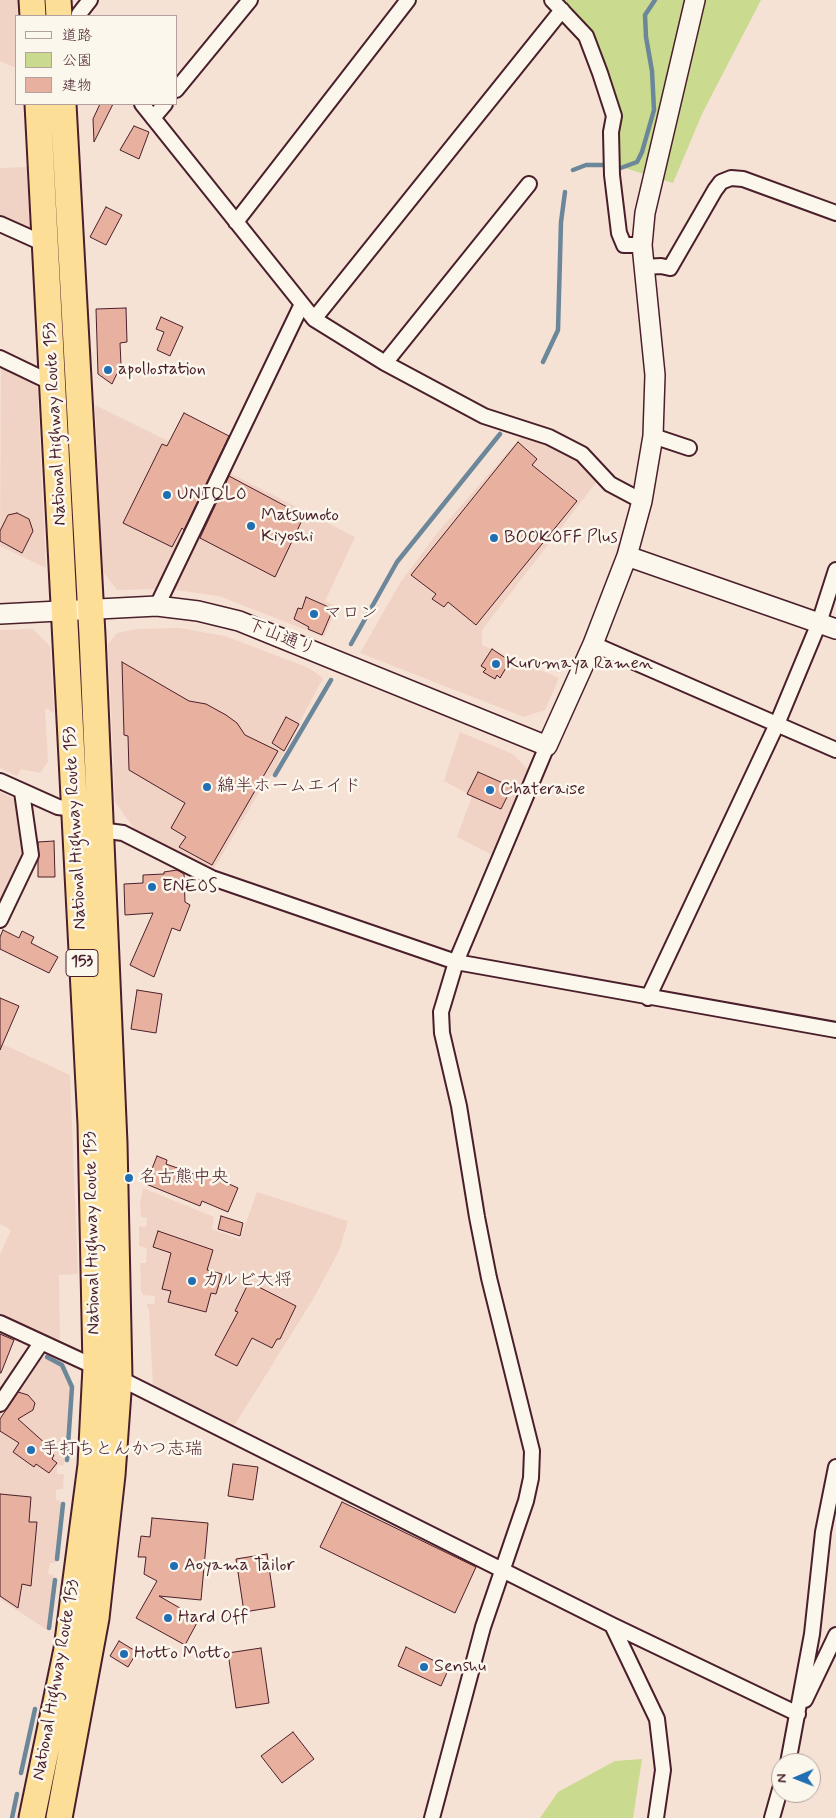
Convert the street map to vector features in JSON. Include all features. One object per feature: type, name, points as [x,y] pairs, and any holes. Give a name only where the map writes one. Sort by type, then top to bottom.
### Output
[{"type":"highway","points":[[32,0],[33,15]]},
{"type":"highway","points":[[58,0],[71,15]]},
{"type":"highway","name":"National Highway Route 153","points":[[32,1818],[67,1649],[91,1465],[96,1367],[91,1124],[74,809],[66,612],[38,105]]},
{"type":"highway","name":"National Highway Route 153","points":[[59,1818],[96,1618],[112,1475],[119,1378],[114,1142],[91,610],[63,105]]},
{"type":"street","points":[[72,15],[78,0]]},
{"type":"street","points":[[73,15],[90,0]]},
{"type":"street","points":[[178,88],[250,0]]},
{"type":"street","points":[[236,222],[408,0]]},
{"type":"street","points":[[432,1818],[483,1626],[526,1501],[532,1451],[477,1217],[460,1106],[442,1033],[441,1012],[456,962],[547,746],[593,644],[627,556],[642,501],[653,436],[655,375],[642,245],[645,213],[694,0]]},
{"type":"street","points":[[314,319],[557,5],[586,36],[611,105],[614,116],[611,132],[612,175],[620,233],[624,245],[642,245]]},
{"type":"street","points":[[143,105],[314,319],[385,363],[484,416],[549,437],[582,454],[610,484],[642,501]]},
{"type":"street","points":[[154,118],[164,105]]},
{"type":"street","points":[[644,267],[670,268],[715,190],[722,182],[731,178],[743,179],[836,213]]},
{"type":"street","points":[[385,363],[529,184]]},
{"type":"street","points":[[0,224],[46,245]]},
{"type":"street","points":[[157,606],[302,304]]},
{"type":"street","points":[[0,358],[54,384]]},
{"type":"street","points":[[653,436],[689,448]]},
{"type":"street","points":[[627,556],[828,626]]},
{"type":"street","points":[[648,998],[777,724],[828,626],[836,570]]},
{"type":"street","name":"下山通り","points":[[0,614],[157,606],[198,611],[239,621],[547,746]]},
{"type":"street","points":[[593,644],[836,750]]},
{"type":"street","points":[[0,781],[58,807],[74,809]]},
{"type":"street","points":[[0,920],[31,855],[22,792]]},
{"type":"street","points":[[100,830],[124,833],[212,878],[456,962],[648,998],[836,1030]]},
{"type":"street","points":[[0,1323],[119,1378],[612,1625],[798,1714]]},
{"type":"street","points":[[0,1404],[41,1343]]},
{"type":"street","points":[[790,1753],[812,1634],[823,1532],[836,1467]]},
{"type":"street","points":[[612,1625],[657,1719],[663,1770],[656,1818]]},
{"type":"street","points":[[798,1714],[836,1635]]},
{"type":"street","points":[[772,1818],[776,1803]]},
{"type":"shaded area","points":[[0,0],[18,0],[18,15],[15,15],[15,68],[0,61]]},
{"type":"shaded area","points":[[27,167],[30,231],[0,216],[0,168]]},
{"type":"shaded area","points":[[1,364],[37,382],[46,568],[0,546]]},
{"type":"shaded area","points":[[95,405],[217,465],[158,589],[117,590],[103,572]]},
{"type":"shaded area","points":[[522,436],[546,440],[579,459],[598,480],[482,630],[482,645],[559,678],[545,710],[524,717],[360,653],[400,583],[438,532]]},
{"type":"shaded area","points":[[226,471],[355,537],[325,601],[337,607],[324,637],[219,596],[169,589]]},
{"type":"shaded area","points":[[179,628],[225,636],[309,668],[323,678],[273,773],[264,784],[212,872],[138,834],[115,802],[108,644],[117,633],[138,629]]},
{"type":"shaded area","points":[[33,629],[50,646],[54,713],[45,708],[48,762],[40,773],[21,769],[17,776],[0,768],[0,630]]},
{"type":"shaded area","points":[[460,732],[513,754],[527,769],[514,816],[496,857],[457,837],[472,796],[444,781]]},
{"type":"shaded area","points":[[0,792],[18,801],[25,857],[0,910]]},
{"type":"shaded area","points":[[0,1043],[70,1075],[78,1274],[59,1275],[60,1339],[51,1342],[0,1316],[0,1254],[11,1230],[0,1224]]},
{"type":"shaded area","points":[[143,1188],[214,1217],[212,1229],[240,1239],[257,1192],[348,1221],[339,1251],[312,1301],[234,1426],[153,1387],[149,1310],[146,1304],[154,1304],[155,1296],[143,1295],[141,1290],[140,1263],[146,1263],[147,1248],[139,1246],[139,1226],[146,1227],[147,1218],[141,1217],[140,1204]]},
{"type":"shaded area","points":[[41,1356],[61,1366],[70,1387],[64,1465],[57,1466],[57,1474],[64,1474],[63,1489],[56,1490],[56,1500],[61,1501],[55,1563],[50,1563],[48,1574],[54,1575],[47,1630],[0,1599],[0,1412],[38,1357]]},
{"type":"green space","points":[[552,0],[761,0],[702,114],[673,183],[612,164],[611,132],[586,36]]},
{"type":"green space","points":[[642,1759],[633,1818],[540,1818],[558,1792],[615,1761]]},
{"type":"building","points":[[100,105],[112,105],[94,142],[93,119]]},
{"type":"building","points":[[134,126],[149,132],[139,159],[120,150]]},
{"type":"building","points":[[106,207],[122,215],[106,245],[90,237]]},
{"type":"building","points":[[126,308],[127,342],[120,343],[121,365],[112,384],[98,374],[96,309]]},
{"type":"building","points":[[161,317],[183,327],[170,356],[157,350],[164,332],[156,329]]},
{"type":"building","name":"UNIQLO","points":[[184,413],[229,436],[184,530],[182,528],[172,547],[123,523],[162,444],[167,446]]},
{"type":"building","name":"BOOKOFF Plus","points":[[518,442],[537,459],[532,465],[577,501],[476,625],[448,602],[444,607],[432,599],[436,594],[411,575]]},
{"type":"building","name":"Matsumoto Kiyoshi","points":[[229,476],[304,516],[275,577],[200,538]]},
{"type":"building","points":[[17,513],[29,519],[33,531],[22,553],[0,541],[0,531],[8,515]]},
{"type":"building","name":"マロン","points":[[306,597],[333,609],[322,635],[308,629],[309,627],[294,619],[298,608],[302,609]]},
{"type":"building","name":"Kurumaya Ramen","points":[[492,649],[510,661],[500,678],[497,675],[495,679],[483,672],[486,669],[481,666]]},
{"type":"building","name":"綿半ホームエイド","points":[[122,662],[189,701],[206,704],[226,715],[237,723],[245,735],[278,751],[212,865],[179,847],[186,837],[171,828],[185,803],[129,770],[128,736],[124,735]]},
{"type":"building","points":[[286,717],[299,724],[284,751],[272,743]]},
{"type":"building","name":"Chateraise","points":[[478,772],[512,787],[501,809],[467,794]]},
{"type":"building","points":[[54,841],[55,877],[38,877],[38,842]]},
{"type":"building","points":[[177,870],[184,874],[185,902],[190,905],[180,931],[172,928],[154,977],[130,965],[153,913],[125,915],[124,884],[143,883],[143,875],[164,874],[164,872]]},
{"type":"building","points":[[3,930],[19,938],[22,931],[34,937],[31,943],[58,957],[49,973],[0,949],[0,937]]},
{"type":"building","points":[[137,990],[162,994],[156,1033],[131,1029]]},
{"type":"building","points":[[0,998],[19,1006],[0,1050]]},
{"type":"building","points":[[157,1156],[167,1160],[166,1164],[200,1176],[202,1172],[238,1188],[228,1212],[202,1201],[200,1206],[146,1184]]},
{"type":"building","points":[[221,1216],[243,1223],[240,1236],[218,1229]]},
{"type":"building","name":"カルビ大将","points":[[158,1231],[213,1250],[207,1270],[222,1274],[216,1294],[211,1293],[206,1312],[168,1302],[171,1291],[162,1289],[171,1253],[153,1247]]},
{"type":"building","points":[[249,1282],[296,1306],[280,1339],[277,1339],[272,1348],[252,1338],[237,1366],[215,1355],[238,1312],[235,1311]]},
{"type":"building","points":[[0,1334],[14,1340],[1,1373],[0,1373]]},
{"type":"building","points":[[18,1392],[28,1395],[35,1403],[33,1410],[18,1419],[47,1445],[45,1448],[54,1455],[52,1459],[57,1463],[49,1473],[36,1464],[34,1467],[13,1452],[19,1443],[0,1431],[0,1419]]},
{"type":"building","points":[[233,1464],[258,1467],[253,1500],[228,1496]]},
{"type":"building","points":[[0,1494],[31,1497],[29,1522],[37,1522],[31,1586],[22,1584],[18,1608],[0,1596]]},
{"type":"building","points":[[342,1502],[476,1567],[455,1613],[320,1547]]},
{"type":"building","name":"Aoyama Tailor","points":[[152,1518],[208,1523],[201,1600],[159,1596],[199,1619],[185,1645],[136,1618],[157,1581],[144,1574],[146,1557],[138,1557],[141,1536],[150,1537]]},
{"type":"building","points":[[267,1554],[275,1607],[244,1612],[236,1559]]},
{"type":"building","name":"Hotto Motto","points":[[119,1641],[137,1652],[128,1667],[110,1656]]},
{"type":"building","name":"Senshu","points":[[406,1647],[449,1668],[441,1686],[398,1666]]},
{"type":"building","points":[[261,1648],[269,1703],[236,1708],[228,1653]]},
{"type":"building","points":[[293,1732],[314,1759],[282,1783],[261,1756]]},
{"type":"waterway","points":[[618,169],[637,162],[642,152],[654,110],[652,71],[646,37],[645,15],[655,0]]},
{"type":"waterway","points":[[573,170],[586,165],[604,165]]},
{"type":"waterway","points":[[543,362],[558,330],[561,222],[565,192]]},
{"type":"waterway","points":[[351,644],[397,562],[500,434]]},
{"type":"waterway","points":[[275,775],[331,680]]},
{"type":"waterway","points":[[47,1357],[62,1365],[72,1387],[67,1460]]},
{"type":"waterway","points":[[57,1559],[63,1504]]},
{"type":"waterway","points":[[49,1628],[55,1580]]},
{"type":"waterway","points":[[21,1773],[35,1709]]},
{"type":"waterway","points":[[12,1818],[17,1794]]},
{"type":"place","name":"apollostation","points":[[108,370]]},
{"type":"place","name":"UNIQLO","points":[[167,495]]},
{"type":"place","name":"Matsumoto Kiyoshi","points":[[251,526]]},
{"type":"place","name":"BOOKOFF Plus","points":[[494,538]]},
{"type":"place","name":"マロン","points":[[314,614]]},
{"type":"place","name":"Kurumaya Ramen","points":[[496,664]]},
{"type":"place","name":"綿半ホームエイド","points":[[207,787]]},
{"type":"place","name":"Chateraise","points":[[490,790]]},
{"type":"place","name":"ENEOS","points":[[152,887]]},
{"type":"place","name":"名古熊中央","points":[[129,1178]]},
{"type":"place","name":"カルビ大将","points":[[192,1281]]},
{"type":"place","name":"手打ちとんかつ志瑞","points":[[31,1450]]},
{"type":"place","name":"Aoyama Tailor","points":[[174,1566]]},
{"type":"place","name":"Hard Off","points":[[168,1618]]},
{"type":"place","name":"Hotto Motto","points":[[124,1654]]},
{"type":"place","name":"Senshu","points":[[424,1667]]}]
